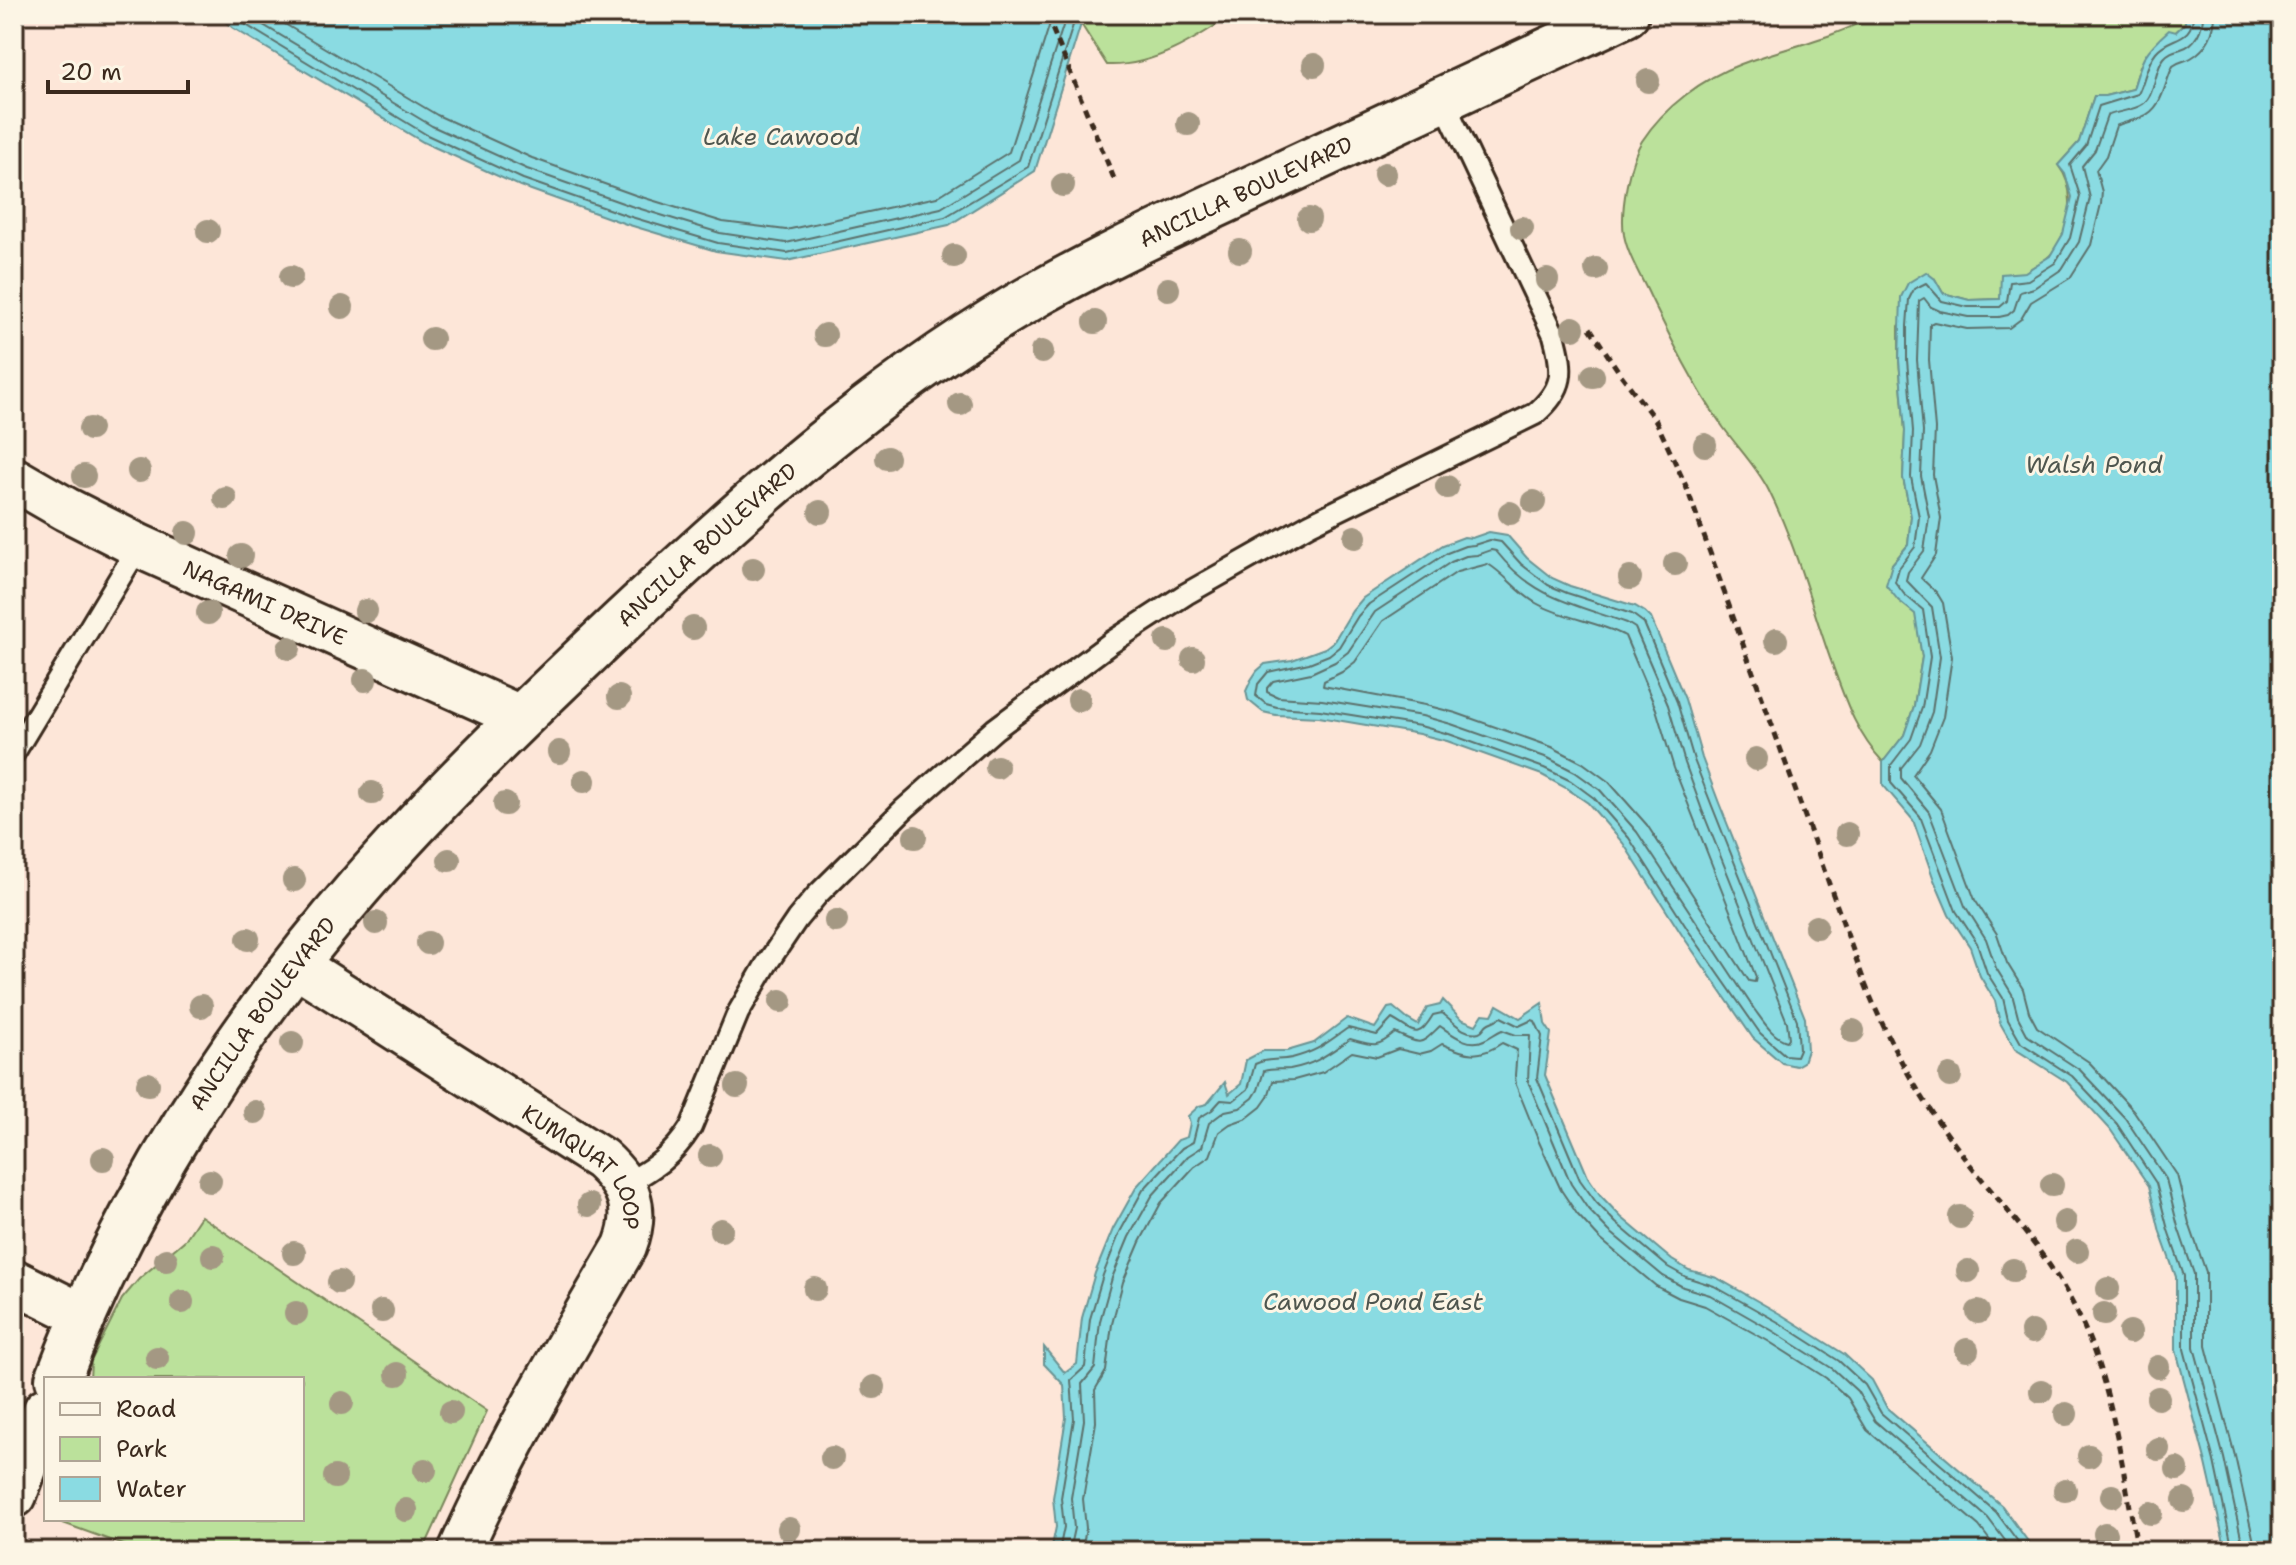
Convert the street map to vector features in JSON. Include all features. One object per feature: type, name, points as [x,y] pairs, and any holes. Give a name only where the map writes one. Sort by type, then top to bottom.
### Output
[{"type":"street","name":"ANCILLA BOULEVARD","points":[[59,1377],[82,1315],[140,1204],[205,1092],[265,1005],[333,918],[399,842],[520,717],[779,477],[826,438],[969,336],[1042,292],[1124,249],[1626,14]]},
{"type":"street","name":"NAGAMI DRIVE","points":[[14,479],[139,546],[520,717]]},
{"type":"street","name":"KUMQUAT LOOP","points":[[296,965],[601,1159],[615,1171],[631,1200],[631,1230],[625,1246],[522,1426],[460,1551]]},
{"type":"street","points":[[14,1281],[82,1315]]},
{"type":"street","points":[[14,1495],[44,1415]]},
{"type":"lane","points":[[624,1185],[657,1166],[691,1127],[738,1013],[782,940],[817,895],[903,810],[995,729],[1102,649],[1186,594],[1310,524],[1535,414],[1549,401],[1560,382],[1561,361],[1554,335],[1443,100]]},
{"type":"lane","points":[[14,753],[139,546]]},
{"type":"path","points":[[1047,16],[1115,181]]},
{"type":"path","points":[[1584,317],[1619,372],[1656,421],[1686,486],[1864,981],[1889,1040],[1932,1114],[2048,1264],[2073,1302],[2091,1339],[2103,1374],[2138,1551]]},
{"type":"green space","points":[[1103,14],[1233,14],[1173,50],[1141,61],[1107,65],[1081,24]]},
{"type":"green space","points":[[1876,14],[2185,14],[2185,23],[2140,66],[2133,89],[2094,96],[2079,142],[2058,165],[2068,186],[2070,209],[2064,232],[2049,256],[2023,275],[2000,299],[1969,300],[1943,293],[1935,279],[1899,326],[1905,431],[1903,478],[1911,516],[1908,545],[1892,564],[1898,600],[1916,614],[1922,657],[1914,706],[1904,735],[1883,762],[1865,739],[1846,702],[1795,554],[1769,491],[1712,411],[1684,363],[1632,258],[1623,225],[1627,186],[1637,150],[1673,105],[1727,70],[1827,36]]},
{"type":"green space","points":[[201,1216],[487,1411],[423,1551],[140,1551],[58,1521],[304,1521],[304,1377],[90,1377],[91,1361],[122,1299],[139,1279],[185,1240]]},
{"type":"water","name":"Lake Cawood","points":[[215,14],[1103,14],[1081,24],[1035,171],[949,225],[787,261],[716,251],[626,224],[520,186],[423,142],[233,28]]},
{"type":"water","name":"Walsh Pond","points":[[2185,14],[2282,14],[2282,1551],[2226,1551],[2176,1350],[2176,1277],[2160,1232],[2149,1186],[2110,1129],[2067,1082],[2015,1049],[2000,1023],[1995,1001],[1980,976],[1970,947],[1949,915],[1913,820],[1883,785],[1883,762],[1904,735],[1914,706],[1922,657],[1915,614],[1886,585],[1892,564],[1908,545],[1911,516],[1903,478],[1905,431],[1899,360],[1901,297],[1908,283],[1926,272],[1935,279],[1943,293],[1969,300],[2000,299],[2001,274],[2025,272],[2050,256],[2063,234],[2072,197],[2065,174],[2058,165],[2079,142],[2094,96],[2133,89],[2149,50],[2169,30],[2176,32],[2185,23]]},
{"type":"water","points":[[1489,532],[1507,535],[1527,558],[1552,578],[1635,606],[1651,618],[1685,699],[1719,803],[1805,1018],[1807,1050],[1803,1062],[1796,1066],[1782,1063],[1753,1038],[1623,843],[1588,803],[1566,788],[1542,775],[1447,741],[1319,717],[1276,715],[1263,712],[1248,700],[1246,691],[1251,680],[1265,664],[1292,660],[1325,648],[1334,641],[1363,598],[1443,545]]},
{"type":"water","name":"Cawood Pond East","points":[[1443,1000],[1461,1019],[1476,1025],[1483,1014],[1492,1015],[1497,1005],[1520,1018],[1542,1003],[1545,1024],[1551,1033],[1545,1075],[1588,1177],[1601,1196],[1672,1260],[1689,1270],[1717,1278],[1844,1354],[1872,1380],[1887,1408],[2002,1506],[2035,1551],[1051,1551],[1056,1527],[1053,1498],[1066,1418],[1064,1385],[1044,1364],[1044,1347],[1065,1373],[1077,1364],[1082,1318],[1095,1273],[1113,1229],[1137,1186],[1178,1140],[1187,1137],[1188,1116],[1199,1106],[1207,1104],[1225,1082],[1229,1094],[1241,1084],[1246,1060],[1263,1051],[1287,1051],[1314,1043],[1347,1018],[1375,1028],[1388,1008],[1393,1007],[1418,1025],[1427,1008],[1440,1005]]}]
